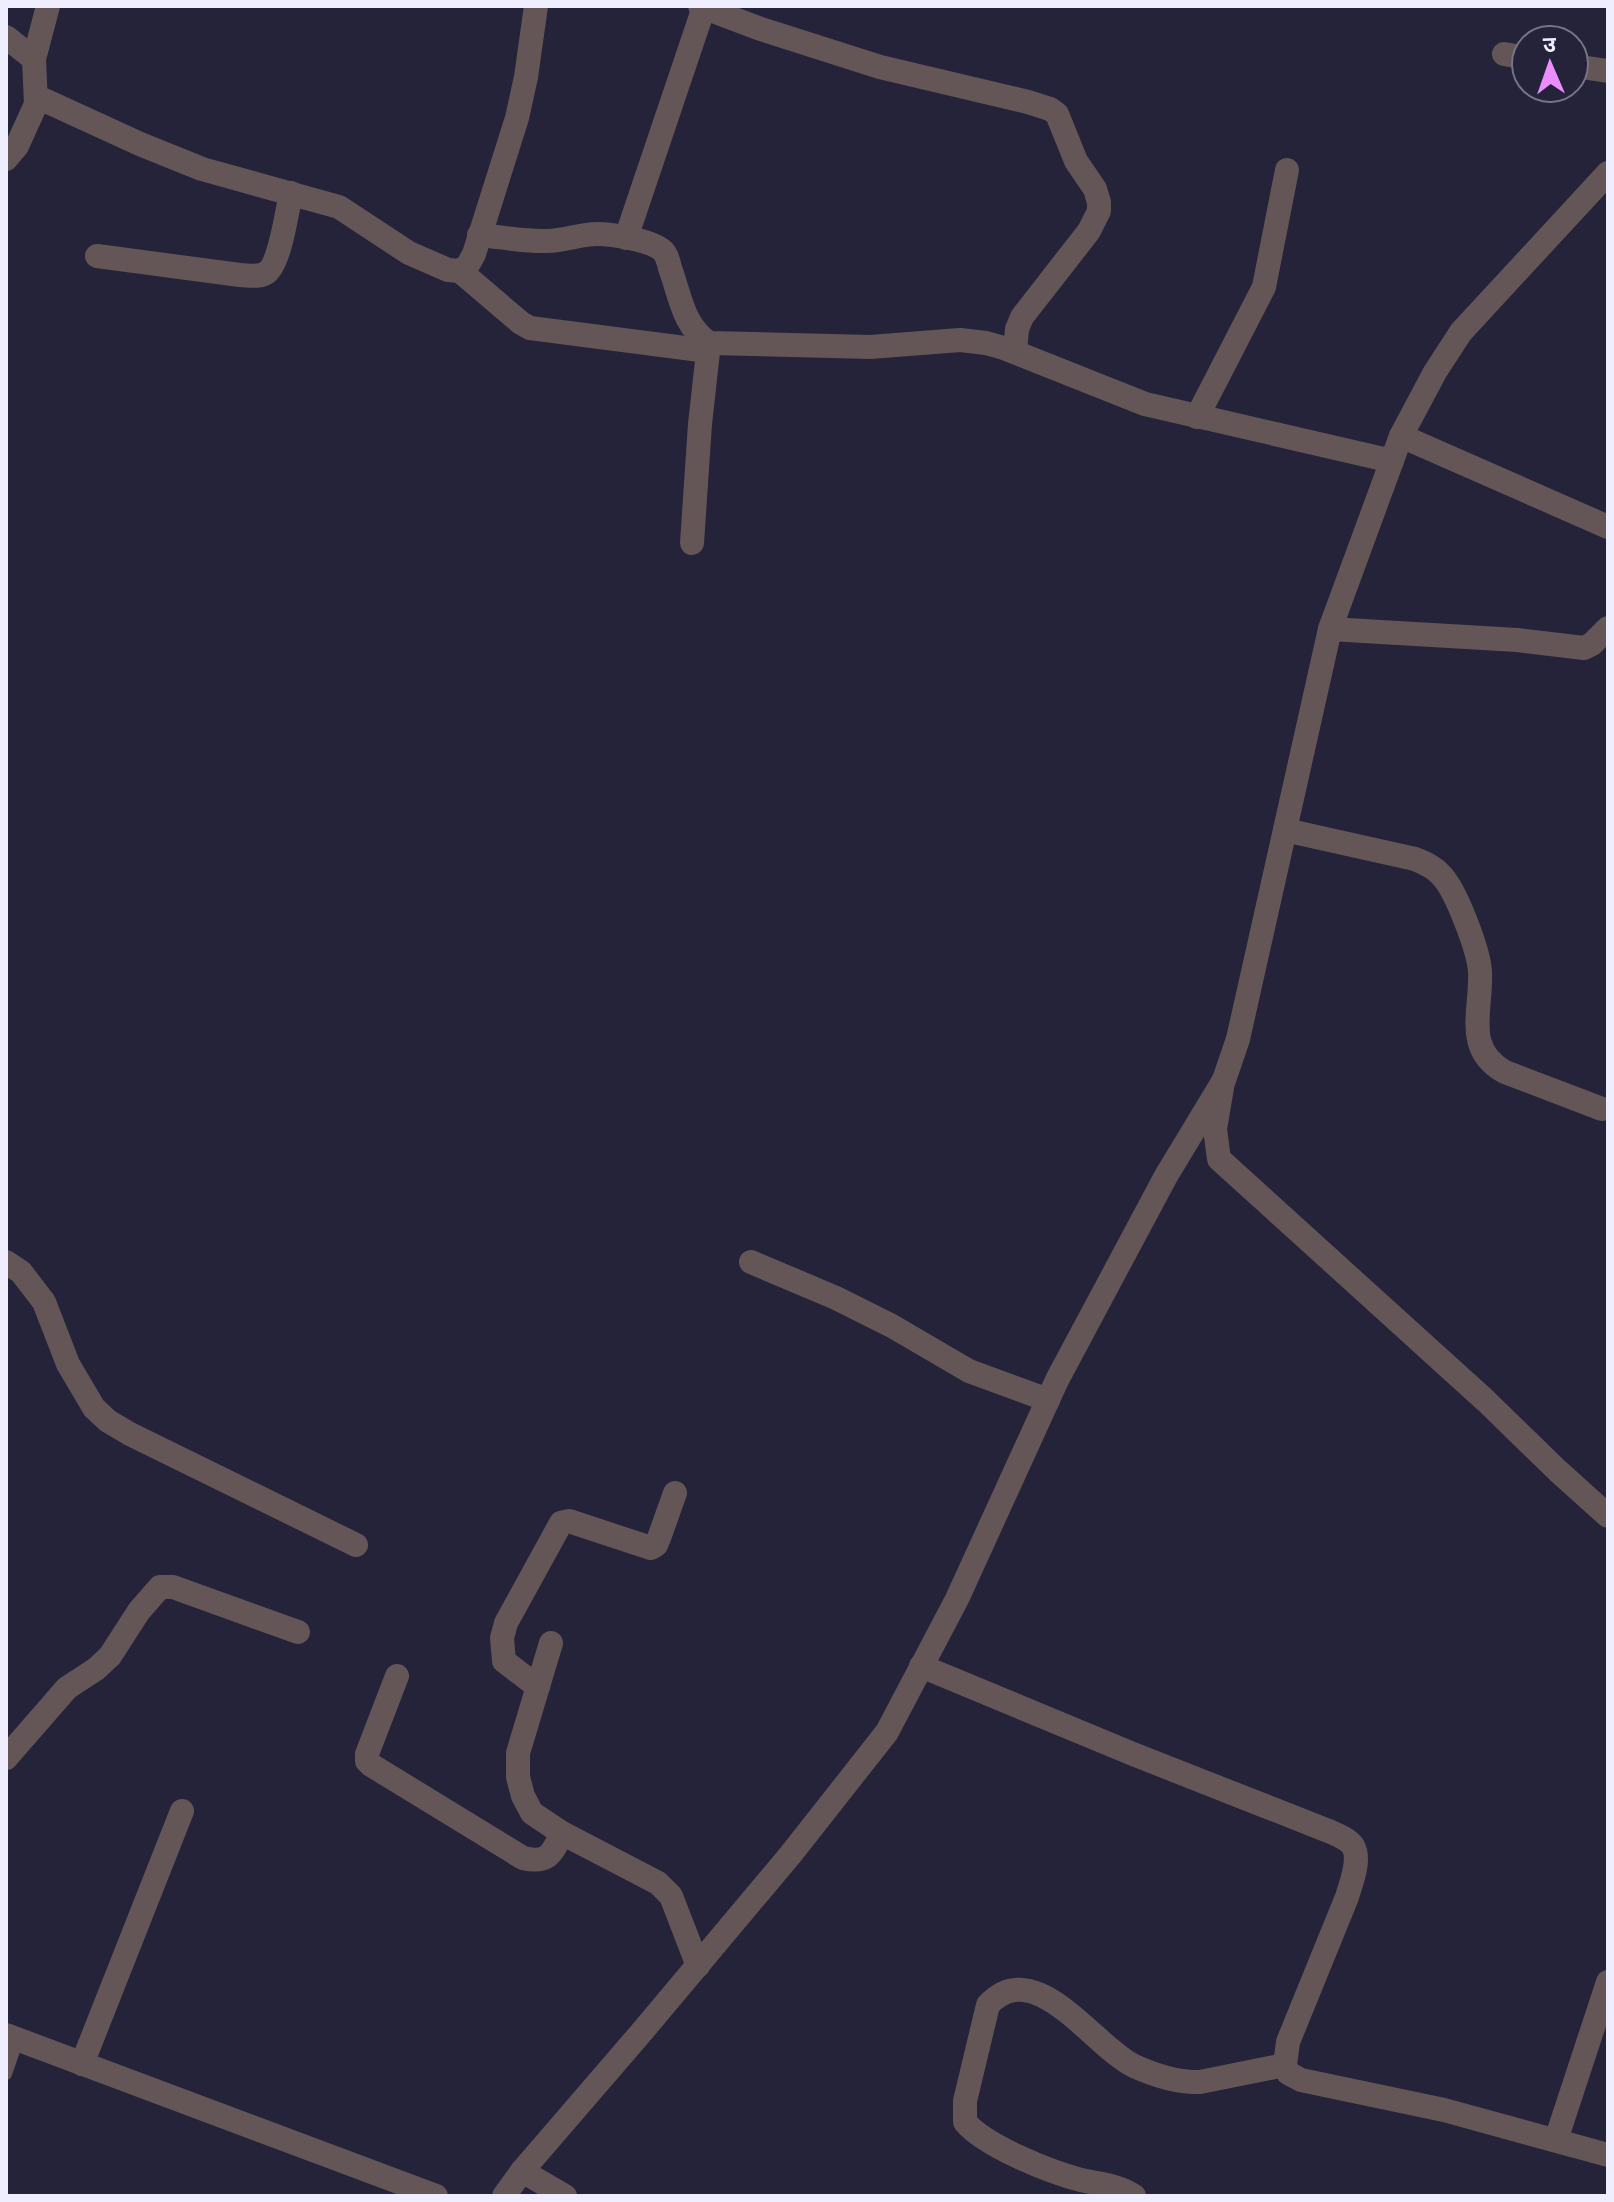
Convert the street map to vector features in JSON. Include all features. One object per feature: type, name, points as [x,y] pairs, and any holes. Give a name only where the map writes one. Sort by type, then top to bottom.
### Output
[{"type":"street","points":[[6,159],[17,146],[36,104],[34,59],[48,6]]},
{"type":"street","points":[[460,271],[474,254],[517,118],[536,6]]},
{"type":"street","points":[[626,238],[702,7],[880,67],[1028,102],[1057,114],[1076,161],[1095,189],[1099,211],[1089,231],[1022,317],[1017,329],[1015,352]]},
{"type":"street","points":[[6,37],[34,59]]},
{"type":"street","points":[[36,104],[44,100],[54,103],[140,144],[202,169],[339,207],[409,253],[448,270],[460,271],[530,328],[709,347],[870,347],[960,340],[986,343],[1145,404],[1392,461]]},
{"type":"street","points":[[1187,414],[1264,287],[1287,170]]},
{"type":"street","points":[[1608,173],[1461,332],[1435,372],[1401,436],[1330,629],[1215,1129],[1219,1159],[1608,1516]]},
{"type":"street","points":[[97,256],[259,275],[267,272],[276,257],[291,193]]},
{"type":"street","points":[[479,235],[543,242],[595,234],[651,244],[663,251],[687,320],[696,335],[709,347]]},
{"type":"street","points":[[692,543],[709,347]]},
{"type":"street","points":[[1401,436],[1608,527]]},
{"type":"street","points":[[1330,629],[1517,640],[1584,648],[1608,628]]},
{"type":"street","points":[[1285,830],[1406,856],[1430,866],[1443,876],[1452,889],[1478,957],[1477,1016],[1481,1049],[1492,1065],[1505,1072],[1602,1109]]},
{"type":"street","points":[[504,2196],[791,1854],[887,1732],[957,1599],[1048,1400],[1166,1176],[1224,1080]]},
{"type":"street","points":[[6,1262],[21,1272],[44,1302],[68,1364],[94,1408],[108,1421],[356,1545]]},
{"type":"street","points":[[751,1262],[892,1326],[969,1371],[1048,1400]]},
{"type":"street","points":[[538,1687],[504,1661],[502,1638],[506,1623],[561,1523],[569,1521],[651,1548],[656,1545],[675,1493]]},
{"type":"street","points":[[6,1758],[67,1688],[110,1656],[139,1611],[160,1587],[173,1587],[298,1632]]},
{"type":"street","points":[[551,1643],[518,1753],[518,1777],[523,1796],[532,1813],[562,1833],[658,1883],[671,1896],[698,1966]]},
{"type":"street","points":[[921,1666],[1348,1840],[1353,1846],[1355,1865],[1347,1897],[1288,2042],[1285,2065],[1288,2073],[1301,2080],[1444,2110],[1607,2154]]},
{"type":"street","points":[[397,1676],[367,1754],[371,1765],[523,1858],[535,1861],[546,1858],[553,1852],[562,1833]]},
{"type":"street","points":[[82,2064],[182,1811]]},
{"type":"street","points":[[1563,2141],[1608,1982]]},
{"type":"street","points":[[1134,2196],[1127,2191],[1077,2179],[1012,2153],[971,2130],[965,2122],[965,2101],[988,2005],[998,1994],[1011,1990],[1037,1992],[1064,2009],[1133,2065],[1169,2079],[1200,2082],[1285,2065]]},
{"type":"street","points":[[12,2037],[436,2196]]},
{"type":"street","points":[[522,2171],[565,2196]]},
{"type":"lane","points":[[6,2074],[12,2037]]}]
